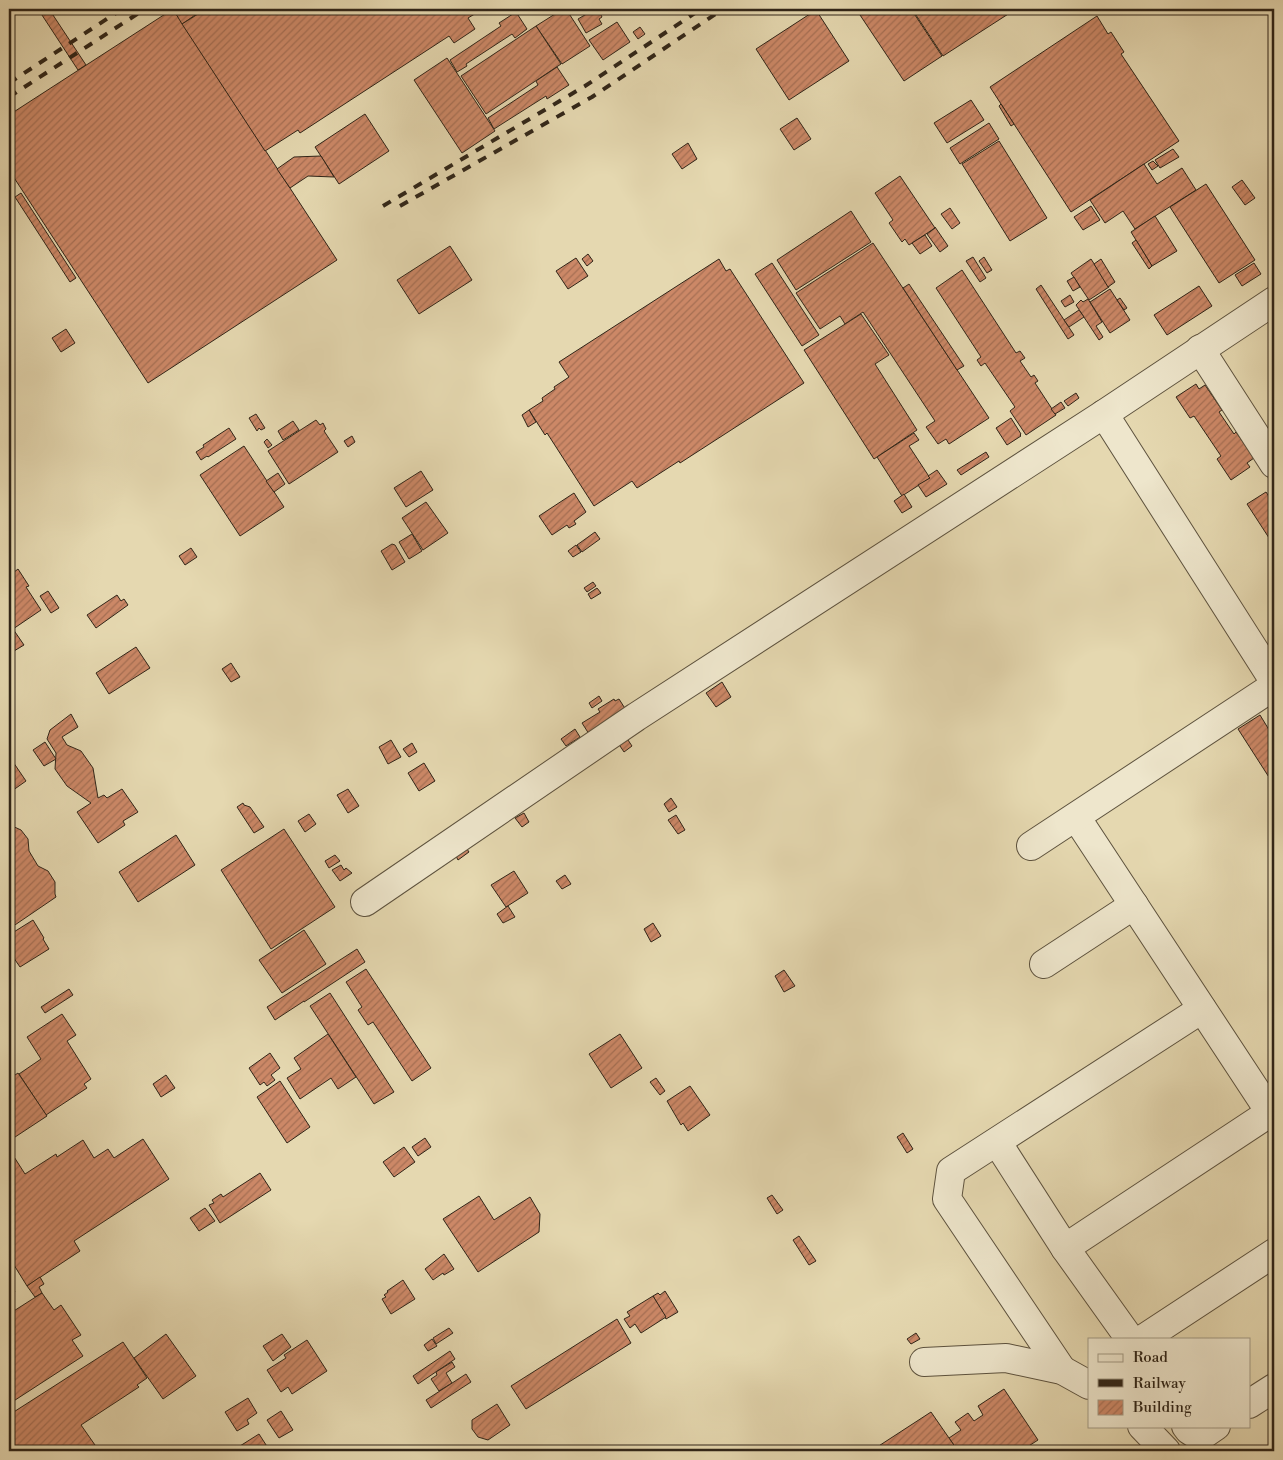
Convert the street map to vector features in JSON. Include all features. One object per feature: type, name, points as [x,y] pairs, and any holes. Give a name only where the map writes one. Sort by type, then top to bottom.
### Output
[{"type":"street","points":[[365,902],[636,717],[1104,414],[1274,301]]},
{"type":"street","points":[[1200,349],[1274,464]]},
{"type":"street","points":[[1104,414],[1274,681]]},
{"type":"street","points":[[1031,846],[1274,686]]},
{"type":"street","points":[[1065,1248],[1273,1113],[1076,817]]},
{"type":"street","points":[[1044,964],[1134,905]]},
{"type":"street","points":[[1062,1370],[947,1199],[951,1171],[1202,1009]]},
{"type":"street","points":[[997,1142],[1065,1248],[1129,1338]]},
{"type":"street","points":[[1145,1338],[1274,1253]]},
{"type":"street","points":[[924,1362],[1006,1358],[1062,1370],[1088,1384]]},
{"type":"street","points":[[1250,1403],[1274,1388]]},
{"type":"street","points":[[1144,1428],[1166,1451]]},
{"type":"street","points":[[1188,1428],[1200,1437],[1213,1428]]},
{"type":"building","points":[[9,9],[17,9],[9,14]]},
{"type":"building","points":[[38,9],[49,9],[86,65],[78,70]]},
{"type":"building","points":[[173,9],[337,260],[148,383],[9,170],[9,115]]},
{"type":"building","points":[[173,9],[200,9],[201,11],[182,24]]},
{"type":"building","points":[[206,9],[483,9],[468,18],[475,29],[454,43],[449,36],[300,133],[298,130],[265,151],[182,24]]},
{"type":"building","points":[[566,9],[590,46],[562,64],[536,26]]},
{"type":"building","points":[[598,9],[602,17],[599,19],[602,24],[586,33],[578,19]]},
{"type":"building","points":[[856,9],[911,9],[942,56],[904,81]]},
{"type":"building","points":[[912,9],[1016,9],[943,56]]},
{"type":"building","points":[[816,10],[849,61],[789,100],[756,49]]},
{"type":"building","points":[[516,12],[527,29],[515,38],[512,34],[457,72],[450,60],[501,26],[499,23]]},
{"type":"building","points":[[1097,16],[1108,34],[1111,32],[1124,52],[1121,54],[1179,141],[1071,212],[990,87]]},
{"type":"building","points":[[617,22],[630,42],[603,60],[589,40]]},
{"type":"building","points":[[536,26],[561,64],[486,114],[461,76]]},
{"type":"building","points":[[640,27],[645,34],[638,39],[633,32]]},
{"type":"building","points":[[447,58],[495,131],[462,153],[414,80]]},
{"type":"building","points":[[557,67],[569,85],[547,99],[546,96],[494,129],[488,118],[538,85],[536,81]]},
{"type":"building","points":[[971,100],[984,120],[947,143],[934,123]]},
{"type":"building","points":[[1001,104],[1014,124],[1011,126],[999,106]]},
{"type":"building","points":[[365,114],[389,151],[339,184],[315,147]]},
{"type":"building","points":[[797,118],[811,139],[794,150],[780,129]]},
{"type":"building","points":[[989,123],[999,139],[960,164],[950,148]]},
{"type":"building","points":[[999,141],[1047,218],[1010,241],[962,164]]},
{"type":"building","points":[[688,143],[697,159],[682,169],[672,154]]},
{"type":"building","points":[[1173,149],[1179,157],[1160,168],[1155,160]]},
{"type":"building","points":[[321,156],[334,177],[308,176],[290,188],[277,169],[294,157]]},
{"type":"building","points":[[1153,161],[1158,166],[1152,170],[1148,164]]},
{"type":"building","points":[[1144,164],[1157,184],[1182,168],[1196,190],[1135,229],[1123,211],[1105,223],[1090,200]]},
{"type":"building","points":[[900,176],[935,228],[909,245],[905,239],[902,242],[889,223],[893,220],[875,193]]},
{"type":"building","points":[[1242,180],[1255,198],[1245,205],[1232,187]]},
{"type":"building","points":[[1206,184],[1255,260],[1219,283],[1170,207]]},
{"type":"building","points":[[21,193],[76,278],[70,282],[15,197]]},
{"type":"building","points":[[1091,206],[1100,220],[1083,230],[1074,217]]},
{"type":"building","points":[[950,208],[960,223],[952,229],[941,214]]},
{"type":"building","points":[[851,211],[871,242],[796,290],[777,260]]},
{"type":"building","points":[[1155,216],[1177,251],[1152,266],[1131,232]]},
{"type":"building","points":[[935,227],[948,246],[940,252],[927,234]]},
{"type":"building","points":[[925,235],[932,246],[920,254],[912,243]]},
{"type":"building","points":[[1136,240],[1152,266],[1149,269],[1132,243]]},
{"type":"building","points":[[873,243],[989,418],[949,444],[946,439],[938,444],[926,427],[935,421],[863,312],[845,324],[840,316],[820,329],[796,293]]},
{"type":"building","points":[[450,246],[472,280],[419,314],[397,280]]},
{"type":"building","points":[[588,254],[593,261],[587,266],[582,259]]},
{"type":"building","points":[[973,257],[986,278],[980,282],[966,261]]},
{"type":"building","points":[[984,257],[992,270],[987,273],[979,261]]},
{"type":"building","points":[[576,258],[588,276],[568,289],[556,271]]},
{"type":"building","points":[[719,259],[726,271],[730,269],[804,383],[680,463],[679,461],[637,488],[632,481],[594,506],[547,433],[545,435],[529,410],[543,401],[542,398],[569,377],[559,362]]},
{"type":"building","points":[[1091,259],[1109,287],[1089,300],[1071,273]]},
{"type":"building","points":[[1101,259],[1115,282],[1108,287],[1094,264]]},
{"type":"building","points":[[772,263],[819,335],[802,346],[755,274]]},
{"type":"building","points":[[1254,263],[1261,274],[1242,286],[1235,275]]},
{"type":"building","points":[[962,270],[1016,353],[1020,351],[1025,358],[1020,361],[1031,377],[1034,375],[1038,381],[1035,383],[1056,415],[1026,435],[1010,411],[1015,407],[985,363],[981,366],[977,360],[981,357],[936,288]]},
{"type":"building","points":[[1074,277],[1080,287],[1073,291],[1067,281]]},
{"type":"building","points":[[909,284],[964,366],[957,370],[903,288]]},
{"type":"building","points":[[1041,285],[1074,335],[1068,339],[1036,289]]},
{"type":"building","points":[[1199,286],[1212,306],[1167,335],[1154,315]]},
{"type":"building","points":[[1110,289],[1130,320],[1110,333],[1090,302]]},
{"type":"building","points":[[1070,295],[1074,302],[1065,307],[1061,301]]},
{"type":"building","points":[[1120,298],[1127,308],[1124,310],[1117,300]]},
{"type":"building","points":[[1088,299],[1102,322],[1096,326],[1103,337],[1099,340],[1076,305],[1081,300],[1083,302]]},
{"type":"building","points":[[1079,310],[1084,317],[1069,327],[1064,320]]},
{"type":"building","points":[[861,314],[889,355],[875,364],[917,430],[874,459],[804,350]]},
{"type":"building","points":[[66,329],[75,343],[61,352],[52,338]]},
{"type":"building","points":[[1196,384],[1199,389],[1205,385],[1222,410],[1219,412],[1254,458],[1247,463],[1250,467],[1231,480],[1217,459],[1221,456],[1194,416],[1190,418],[1176,397]]},
{"type":"building","points":[[1076,393],[1079,398],[1068,406],[1064,401]]},
{"type":"building","points":[[1061,402],[1065,408],[1055,414],[1051,409]]},
{"type":"building","points":[[529,410],[536,422],[528,427],[522,415]]},
{"type":"building","points":[[256,414],[265,428],[261,430],[259,428],[257,431],[249,418]]},
{"type":"building","points":[[1011,418],[1021,436],[1007,445],[996,428]]},
{"type":"building","points":[[316,420],[320,425],[323,423],[326,429],[324,431],[338,452],[289,484],[268,451]]},
{"type":"building","points":[[293,421],[299,430],[283,440],[278,431]]},
{"type":"building","points":[[229,428],[236,439],[201,460],[196,452],[204,447],[203,445]]},
{"type":"building","points":[[914,433],[919,440],[909,446],[930,478],[902,496],[877,457]]},
{"type":"building","points":[[352,436],[355,442],[348,447],[344,441]]},
{"type":"building","points":[[267,439],[272,445],[268,448],[264,442]]},
{"type":"building","points":[[244,446],[284,507],[240,536],[200,475]]},
{"type":"building","points":[[986,452],[989,457],[961,475],[957,470]]},
{"type":"building","points":[[937,470],[947,484],[926,497],[918,485],[930,478],[928,476]]},
{"type":"building","points":[[421,471],[433,490],[406,507],[394,488]]},
{"type":"building","points":[[278,473],[285,484],[274,492],[266,481]]},
{"type":"building","points":[[1266,492],[1272,501],[1274,500],[1274,540],[1271,541],[1247,504]]},
{"type":"building","points":[[574,493],[586,512],[574,521],[576,524],[569,528],[567,525],[552,535],[539,516]]},
{"type":"building","points":[[904,494],[912,507],[902,513],[894,501]]},
{"type":"building","points":[[426,502],[448,533],[423,550],[402,518]]},
{"type":"building","points":[[595,532],[600,539],[582,552],[577,545]]},
{"type":"building","points":[[412,534],[422,551],[409,559],[399,542]]},
{"type":"building","points":[[392,544],[395,545],[405,562],[392,570],[381,551]]},
{"type":"building","points":[[576,545],[581,552],[573,557],[568,551]]},
{"type":"building","points":[[191,548],[197,557],[185,565],[179,556]]},
{"type":"building","points":[[18,569],[29,586],[26,587],[41,610],[13,629],[24,645],[9,654],[9,576]]},
{"type":"building","points":[[593,582],[596,586],[587,592],[584,588]]},
{"type":"building","points":[[597,588],[601,593],[591,599],[588,594]]},
{"type":"building","points":[[48,591],[59,608],[51,613],[40,596]]},
{"type":"building","points":[[117,595],[121,601],[124,599],[128,605],[96,628],[87,615]]},
{"type":"building","points":[[136,647],[150,668],[109,694],[96,673]]},
{"type":"building","points":[[231,663],[240,677],[231,682],[222,669]]},
{"type":"building","points":[[722,682],[731,697],[716,707],[706,693]]},
{"type":"building","points":[[599,696],[602,701],[592,708],[589,703]]},
{"type":"building","points":[[614,699],[615,701],[619,699],[626,710],[589,734],[582,723],[600,712],[598,709]]},
{"type":"building","points":[[71,714],[78,727],[62,737],[67,745],[81,751],[93,768],[98,798],[104,795],[107,798],[122,789],[138,812],[123,821],[125,825],[98,843],[77,812],[91,803],[67,786],[55,769],[56,753],[47,739],[50,730]]},
{"type":"building","points":[[1260,715],[1274,738],[1274,785],[1238,729]]},
{"type":"building","points":[[575,729],[580,737],[566,746],[561,739]]},
{"type":"building","points":[[626,737],[632,746],[624,752],[618,743]]},
{"type":"building","points":[[391,740],[401,757],[388,764],[379,747]]},
{"type":"building","points":[[45,742],[56,759],[44,766],[33,750]]},
{"type":"building","points":[[412,743],[417,752],[409,757],[403,749]]},
{"type":"building","points":[[9,756],[26,781],[9,793]]},
{"type":"building","points":[[424,763],[435,781],[419,791],[408,773]]},
{"type":"building","points":[[348,789],[359,806],[348,813],[337,795]]},
{"type":"building","points":[[671,798],[677,807],[669,812],[664,804]]},
{"type":"building","points":[[243,803],[250,807],[264,827],[254,833],[237,807]]},
{"type":"building","points":[[9,811],[10,825],[21,830],[28,839],[29,851],[38,866],[48,871],[55,882],[56,897],[9,929]]},
{"type":"building","points":[[524,813],[529,822],[522,827],[515,818]]},
{"type":"building","points":[[309,814],[316,824],[305,832],[298,821]]},
{"type":"building","points":[[676,815],[685,830],[678,834],[668,820]]},
{"type":"building","points":[[284,829],[335,907],[271,949],[221,870]]},
{"type":"building","points":[[176,835],[195,865],[138,902],[119,872]]},
{"type":"building","points":[[463,843],[469,852],[458,860],[453,850]]},
{"type":"building","points":[[335,855],[340,861],[329,868],[325,861]]},
{"type":"building","points":[[341,865],[344,870],[346,868],[352,873],[340,881],[332,870]]},
{"type":"building","points":[[514,871],[528,893],[506,907],[491,885]]},
{"type":"building","points":[[565,875],[571,884],[562,889],[556,881]]},
{"type":"building","points":[[508,906],[515,917],[503,923],[497,914]]},
{"type":"building","points":[[33,920],[49,949],[20,967],[9,951],[9,935]]},
{"type":"building","points":[[653,923],[661,936],[651,942],[644,929]]},
{"type":"building","points":[[304,930],[326,964],[282,993],[259,960]]},
{"type":"building","points":[[357,949],[365,962],[275,1020],[267,1007]]},
{"type":"building","points":[[366,969],[431,1068],[412,1081],[373,1022],[368,1025],[358,1010],[362,1007],[346,982]]},
{"type":"building","points":[[784,970],[795,986],[784,992],[775,976]]},
{"type":"building","points":[[69,989],[73,995],[45,1013],[41,1007]]},
{"type":"building","points":[[330,993],[394,1092],[374,1104],[310,1006]]},
{"type":"building","points":[[62,1014],[76,1035],[67,1041],[91,1079],[84,1084],[87,1088],[46,1115],[19,1074],[41,1059],[27,1037]]},
{"type":"building","points":[[328,1034],[356,1077],[338,1089],[331,1078],[300,1099],[287,1078],[301,1069],[294,1058]]},
{"type":"building","points":[[620,1034],[642,1068],[611,1088],[589,1054]]},
{"type":"building","points":[[270,1053],[280,1068],[271,1075],[275,1080],[267,1086],[264,1082],[260,1085],[249,1068]]},
{"type":"building","points":[[18,1073],[47,1116],[9,1141],[9,1079]]},
{"type":"building","points":[[166,1075],[175,1088],[161,1097],[153,1084]]},
{"type":"building","points":[[656,1078],[665,1091],[660,1095],[650,1082]]},
{"type":"building","points":[[280,1081],[310,1127],[287,1143],[257,1097]]},
{"type":"building","points":[[690,1086],[710,1115],[688,1131],[683,1123],[681,1125],[667,1101]]},
{"type":"building","points":[[903,1133],[913,1149],[907,1153],[897,1137]]},
{"type":"building","points":[[425,1138],[431,1147],[418,1156],[412,1147]]},
{"type":"building","points":[[143,1139],[169,1179],[74,1241],[80,1251],[27,1286],[9,1257],[9,1149],[25,1174],[56,1154],[57,1157],[83,1140],[94,1158],[108,1149],[114,1158]]},
{"type":"building","points":[[404,1147],[415,1162],[394,1177],[383,1162]]},
{"type":"building","points":[[260,1173],[271,1190],[220,1223],[209,1205],[214,1203],[212,1200],[221,1194],[223,1197]]},
{"type":"building","points":[[772,1195],[783,1210],[777,1214],[767,1198]]},
{"type":"building","points":[[479,1196],[494,1220],[530,1197],[540,1214],[539,1232],[478,1272],[443,1219]]},
{"type":"building","points":[[205,1208],[215,1221],[199,1231],[190,1218]]},
{"type":"building","points":[[799,1236],[816,1261],[809,1265],[793,1240]]},
{"type":"building","points":[[444,1254],[454,1269],[444,1275],[443,1273],[433,1280],[425,1269]]},
{"type":"building","points":[[40,1277],[44,1284],[39,1287],[42,1293],[35,1297],[27,1286]]},
{"type":"building","points":[[403,1280],[415,1299],[391,1314],[382,1299],[386,1297],[384,1295],[387,1291]]},
{"type":"building","points":[[9,1283],[15,1292],[9,1296]]},
{"type":"building","points":[[665,1291],[678,1312],[666,1319],[653,1296],[658,1293],[660,1295]]},
{"type":"building","points":[[42,1293],[54,1310],[61,1305],[81,1335],[72,1340],[83,1356],[9,1404],[9,1314]]},
{"type":"building","points":[[653,1296],[666,1317],[641,1333],[635,1324],[630,1328],[624,1319],[630,1316],[627,1312]]},
{"type":"building","points":[[617,1319],[631,1343],[526,1409],[511,1386]]},
{"type":"building","points":[[449,1328],[453,1333],[436,1344],[433,1338]]},
{"type":"building","points":[[916,1333],[920,1339],[911,1344],[907,1339]]},
{"type":"building","points":[[166,1334],[196,1376],[163,1399],[134,1358]]},
{"type":"building","points":[[282,1334],[291,1347],[273,1361],[263,1346]]},
{"type":"building","points":[[432,1339],[437,1346],[428,1351],[424,1345]]},
{"type":"building","points":[[307,1340],[327,1371],[292,1394],[288,1387],[281,1392],[267,1370],[286,1358],[284,1355]]},
{"type":"building","points":[[123,1342],[147,1378],[137,1385],[139,1387],[81,1425],[95,1445],[85,1451],[9,1451],[9,1415]]},
{"type":"building","points":[[450,1351],[455,1359],[418,1384],[413,1376]]},
{"type":"building","points":[[452,1362],[455,1367],[446,1373],[452,1383],[439,1391],[431,1379],[437,1375],[436,1372]]},
{"type":"building","points":[[466,1374],[471,1382],[431,1408],[426,1400]]},
{"type":"building","points":[[1004,1389],[1038,1440],[1021,1451],[1008,1451],[1006,1448],[1001,1451],[958,1451],[949,1438],[961,1430],[955,1422],[968,1413],[974,1421],[983,1415],[978,1406]]},
{"type":"building","points":[[248,1398],[257,1413],[247,1420],[249,1424],[237,1431],[225,1412]]},
{"type":"building","points":[[497,1404],[510,1425],[488,1440],[478,1437],[472,1429],[472,1420]]},
{"type":"building","points":[[281,1411],[293,1430],[279,1438],[267,1420]]},
{"type":"building","points":[[931,1412],[958,1451],[871,1451]]},
{"type":"building","points":[[259,1434],[270,1451],[232,1451]]},
{"type":"railway","points":[[9,83],[122,9]]},
{"type":"railway","points":[[9,97],[145,9]]},
{"type":"railway","points":[[383,206],[585,86],[701,9]]},
{"type":"railway","points":[[400,206],[592,97],[723,9]]}]
